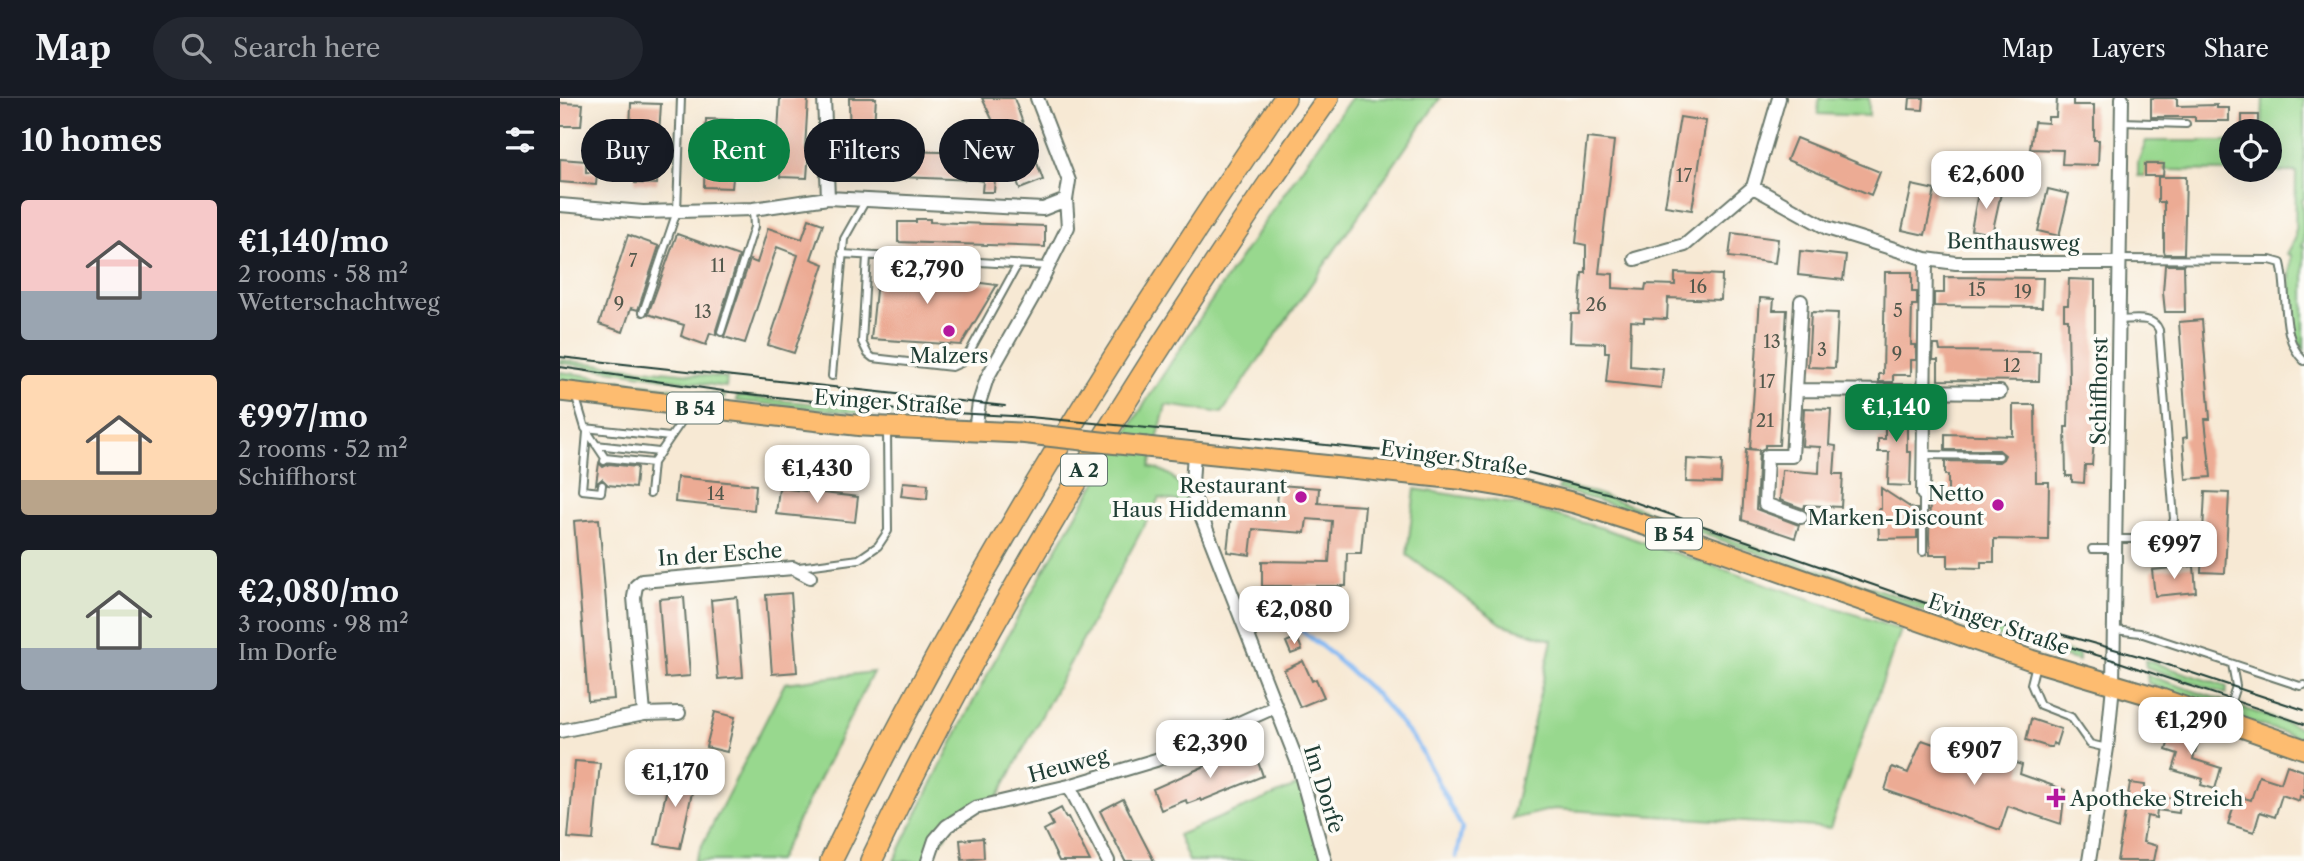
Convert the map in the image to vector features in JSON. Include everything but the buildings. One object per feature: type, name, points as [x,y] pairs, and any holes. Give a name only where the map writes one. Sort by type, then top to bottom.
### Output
[{"type":"highway","name":"A 2","points":[[831,861],[869,782],[941,648],[1031,491],[1206,214],[1285,98]]},
{"type":"highway","name":"A 2","points":[[871,861],[943,718],[1089,461],[1222,253],[1328,98]]},
{"type":"main road","name":"Evinger Straße","points":[[567,391],[887,428],[1020,433],[1458,479],[1517,489],[1575,503],[1692,540],[2037,662],[2153,696],[2304,749]]},
{"type":"street","points":[[824,98],[828,198]]},
{"type":"street","points":[[975,430],[986,378],[1068,227],[1066,200],[1069,181],[1037,98]]},
{"type":"street","points":[[1635,259],[1685,245],[1753,187],[1779,98]]},
{"type":"street","name":"Schiffhorst","points":[[2089,861],[2107,748],[2113,685],[2122,98]]},
{"type":"street","name":"Benthausweg","points":[[1753,187],[1827,228],[1926,259],[1956,263],[2119,261]]},
{"type":"street","points":[[560,205],[643,212],[753,209],[828,198],[1043,209],[1066,200]]},
{"type":"street","points":[[1923,494],[1926,259]]},
{"type":"street","points":[[1801,301],[1792,456],[1767,456],[1765,504],[1801,517]]},
{"type":"street","points":[[1796,390],[2000,392]]},
{"type":"street","name":"Im Dorfe","points":[[1194,452],[1191,475],[1195,500],[1297,761],[1325,861]]},
{"type":"street","name":"In der Esche","points":[[644,714],[634,597],[636,586],[650,579],[793,568],[810,577]]},
{"type":"street","name":"Heuweg","points":[[928,861],[935,840],[947,826],[975,808],[1069,786],[1156,760],[1275,708]]},
{"type":"street","points":[[560,731],[644,714],[679,713]]},
{"type":"street","points":[[1069,786],[1108,861]]},
{"type":"lane","points":[[643,312],[677,211],[681,98]]},
{"type":"lane","points":[[2121,122],[2186,124]]},
{"type":"lane","points":[[831,376],[844,239],[867,199]]},
{"type":"lane","points":[[720,332],[754,227],[753,209]]},
{"type":"lane","points":[[842,254],[1049,266]]},
{"type":"lane","points":[[867,256],[862,342],[868,354],[873,358],[952,367],[961,363],[970,351],[1018,264]]},
{"type":"lane","points":[[2119,261],[2270,260],[2281,263],[2291,337],[2304,361]]},
{"type":"lane","points":[[2092,549],[2159,537],[2169,531],[2174,519],[2159,330],[2150,320],[2119,320]]},
{"type":"lane","points":[[567,391],[604,460],[653,463]]},
{"type":"lane","points":[[650,494],[653,463],[691,407]]},
{"type":"lane","points":[[793,568],[859,559],[878,546],[888,531],[887,428]]},
{"type":"lane","points":[[586,430],[670,438]]},
{"type":"lane","points":[[586,430],[582,490],[601,492],[602,485]]},
{"type":"lane","points":[[596,445],[659,452]]},
{"type":"lane","points":[[1923,455],[1999,456]]},
{"type":"lane","points":[[1923,494],[1923,552]]},
{"type":"lane","points":[[2115,630],[2140,634],[2300,686],[2304,685]]},
{"type":"lane","points":[[2037,662],[2031,684],[2040,705],[2071,717],[2090,744],[2107,748]]},
{"type":"lane","points":[[2224,722],[2236,686],[2232,664]]},
{"type":"green space","points":[[1351,98],[1440,98],[1222,413],[1166,405],[1150,467],[1170,475],[1188,503],[1159,498],[994,804],[962,814],[926,861],[894,861],[1011,629],[1066,532],[1143,406],[1225,281]]},
{"type":"green space","points":[[1819,98],[1869,98],[1869,116],[1818,114]]},
{"type":"green space","points":[[2263,98],[2304,98],[2304,351],[2291,317],[2291,255],[2287,254],[2295,239],[2296,172],[2282,172],[2282,119],[2262,119]]},
{"type":"green space","points":[[2146,141],[2219,141],[2219,171],[2164,170],[2163,164],[2145,164],[2145,176],[2138,176],[2138,162]]},
{"type":"green space","points":[[560,360],[727,378],[726,387],[560,363]]},
{"type":"green space","points":[[560,372],[725,396],[724,399],[560,380]]},
{"type":"green space","points":[[737,396],[922,415],[922,419],[736,401]]},
{"type":"green space","points":[[1559,485],[1595,493],[1991,628],[2079,655],[2079,661],[2028,647],[1648,515],[1558,489]]},
{"type":"green space","points":[[1415,489],[1519,505],[1602,528],[1901,630],[1830,828],[1554,809],[1512,819],[1552,640],[1502,624],[1407,555]]},
{"type":"green space","points":[[2145,660],[2227,687],[2226,694],[2146,667]]},
{"type":"green space","points":[[873,672],[778,861],[694,861],[785,683]]},
{"type":"green space","points":[[2147,675],[2224,701],[2204,705],[2148,683]]},
{"type":"green space","points":[[2237,706],[2304,729],[2304,739],[2244,720],[2236,712]]},
{"type":"green space","points":[[1303,783],[1325,861],[1189,861],[1178,835]]},
{"type":"waterway","points":[[1276,595],[1302,631],[1377,695],[1417,743],[1462,828],[1456,857]]},
{"type":"tram line","points":[[560,357],[1005,406]]},
{"type":"tram line","points":[[560,367],[730,392],[897,410],[1029,417],[1256,438],[1444,457],[1519,470],[1614,495],[1934,606],[2113,660],[2304,724]]},
{"type":"tram line","points":[[2053,632],[2153,660],[2304,710]]},
{"type":"place","name":"Malzers","points":[[949,331]]},
{"type":"place","name":"Restaurant Haus Hiddemann","points":[[1301,497]]},
{"type":"place","name":"Netto Marken-Discount","points":[[1998,505]]},
{"type":"place","name":"Apotheke Streich","points":[[2056,798]]}]
